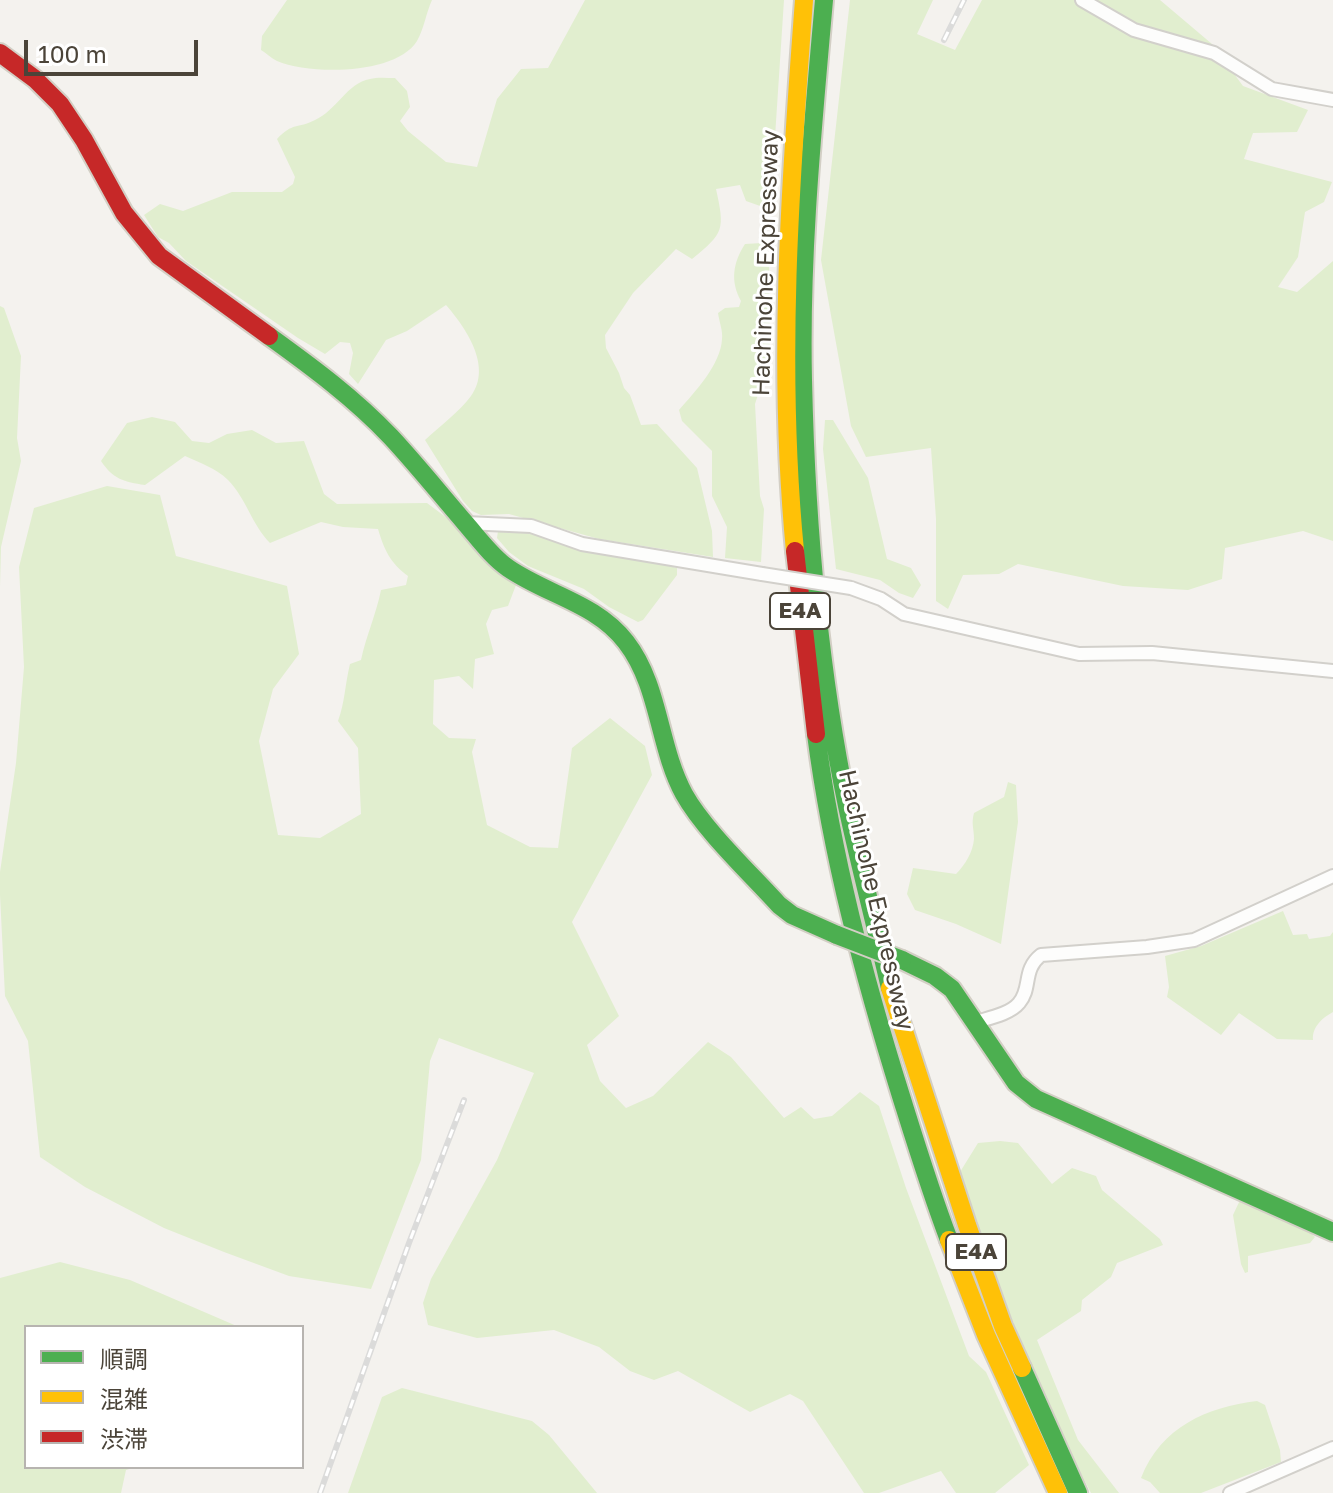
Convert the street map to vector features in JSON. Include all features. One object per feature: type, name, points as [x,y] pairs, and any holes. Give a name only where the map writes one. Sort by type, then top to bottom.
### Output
[{"type":"main road","name":"Hachinohe Expressway","points":[[804,0],[790,176],[786,276],[787,468],[808,679],[826,810],[874,1010],[936,1207],[986,1335],[1058,1493]]},
{"type":"main road","name":"Hachinohe Expressway","points":[[824,0],[807,192],[803,379],[813,555],[827,677],[847,804],[894,1003],[967,1225],[1003,1326],[1078,1493]]},
{"type":"main road","points":[[0,53],[35,79],[60,104],[84,140],[124,213],[159,256],[338,386],[391,437],[508,568],[594,612],[625,640],[650,688],[671,762],[684,794],[699,816],[779,905],[792,915],[935,976],[952,989],[1016,1083],[1036,1099],[1333,1232]]},
{"type":"street","points":[[1082,0],[1134,30],[1214,53],[1272,89],[1333,100]]},
{"type":"street","points":[[466,523],[531,526],[582,544],[851,588],[881,599],[904,614],[1079,654],[1152,653],[1333,671]]},
{"type":"street","points":[[976,1022],[1019,1003],[1025,992],[1029,970],[1041,955],[1172,945],[1194,940],[1333,876]]},
{"type":"street","points":[[1230,1493],[1333,1448]]},
{"type":"green space","points":[[287,0],[432,0],[417,41],[406,52],[372,66],[330,70],[292,66],[277,61],[261,50],[262,36]]},
{"type":"green space","points":[[585,0],[784,0],[775,137],[767,165],[763,207],[746,201],[740,185],[716,189],[721,222],[711,243],[692,259],[676,249],[633,293],[605,335],[606,348],[630,395],[641,425],[657,424],[697,468],[712,531],[713,557],[599,539],[509,514],[481,515],[472,511],[425,440],[471,396],[479,372],[474,348],[446,305],[407,331],[386,340],[358,384],[349,374],[353,353],[350,343],[340,342],[325,354],[298,338],[186,261],[169,243],[158,237],[144,215],[160,204],[183,211],[232,192],[282,192],[293,184],[295,177],[277,139],[291,128],[322,116],[348,91],[373,78],[395,78],[407,91],[410,107],[400,121],[408,131],[446,162],[477,167],[497,99],[521,69],[548,68]]},
{"type":"green space","points":[[850,0],[933,0],[917,34],[955,50],[982,0],[1160,0],[1212,44],[1243,86],[1308,110],[1297,132],[1253,133],[1244,159],[1332,182],[1324,202],[1305,212],[1298,257],[1278,287],[1297,292],[1333,261],[1333,541],[1303,531],[1225,548],[1222,579],[1188,590],[1123,586],[1018,564],[999,574],[963,575],[948,609],[936,601],[936,519],[931,448],[866,457],[851,426],[821,260]]},
{"type":"green space","points":[[762,243],[769,258],[770,357],[755,404],[760,496],[764,509],[761,562],[725,558],[727,527],[712,496],[712,451],[682,421],[679,410],[717,358],[722,336],[718,313],[725,308],[739,307],[741,301],[734,272],[741,251],[745,244]]},
{"type":"green space","points":[[0,306],[4,308],[21,356],[17,438],[21,461],[1,547],[0,587]]},
{"type":"green space","points":[[152,417],[175,422],[192,441],[209,443],[227,434],[252,430],[276,443],[304,441],[324,494],[337,504],[427,503],[455,524],[495,570],[516,585],[508,606],[492,610],[486,624],[494,654],[475,659],[473,689],[459,676],[434,680],[433,724],[449,738],[476,739],[472,752],[487,825],[530,847],[558,848],[572,748],[610,718],[645,746],[652,775],[572,922],[619,1016],[587,1045],[600,1081],[626,1108],[653,1096],[708,1042],[731,1057],[784,1118],[801,1107],[814,1119],[832,1116],[860,1092],[879,1106],[969,1356],[986,1372],[1029,1465],[995,1493],[956,1493],[941,1471],[879,1493],[864,1493],[803,1401],[790,1394],[750,1412],[678,1371],[654,1380],[630,1371],[599,1347],[554,1330],[477,1338],[428,1325],[423,1303],[431,1279],[497,1160],[534,1073],[439,1038],[430,1061],[421,1160],[371,1289],[289,1276],[224,1252],[164,1228],[85,1187],[40,1157],[28,1041],[5,996],[0,895],[0,872],[16,763],[24,667],[19,567],[34,508],[107,486],[160,495],[176,556],[287,586],[299,654],[273,689],[259,741],[278,835],[320,838],[361,814],[358,748],[338,721],[350,664],[361,660],[381,590],[406,585],[408,576],[388,555],[378,529],[321,522],[270,543],[228,480],[185,456],[145,485],[115,476],[101,461],[127,423]]},
{"type":"green space","points":[[825,420],[833,420],[868,478],[887,559],[911,568],[921,585],[913,598],[880,580],[836,569],[823,449]]},
{"type":"green space","points":[[528,530],[677,568],[677,575],[643,620],[638,622],[584,589],[528,566],[497,538],[498,531]]},
{"type":"green space","points":[[1008,782],[1016,785],[1018,822],[1001,944],[915,910],[907,894],[913,868],[956,874],[968,858],[973,844],[974,813],[1004,797]]},
{"type":"green space","points":[[1283,911],[1293,935],[1307,934],[1309,939],[1330,936],[1333,932],[1333,1012],[1318,1023],[1313,1040],[1277,1039],[1239,1013],[1221,1035],[1167,997],[1169,987],[1165,956],[1201,946]]},
{"type":"green space","points":[[978,1143],[1018,1143],[1052,1184],[1072,1168],[1096,1176],[1102,1190],[1160,1239],[1163,1245],[1117,1263],[1111,1277],[1082,1300],[1081,1311],[1037,1340],[1078,1440],[1119,1493],[1091,1493],[1035,1376],[973,1213],[960,1172]]},
{"type":"green space","points":[[1241,1198],[1303,1226],[1315,1237],[1310,1243],[1248,1256],[1248,1272],[1245,1273],[1233,1215]]},
{"type":"green space","points":[[60,1262],[130,1280],[234,1325],[24,1325],[24,1469],[129,1469],[126,1470],[121,1493],[0,1493],[0,1278]]},
{"type":"green space","points":[[402,1388],[532,1421],[549,1435],[597,1493],[348,1493],[382,1397]]},
{"type":"green space","points":[[1257,1401],[1265,1405],[1281,1462],[1201,1493],[1160,1493],[1150,1482],[1141,1478],[1161,1445],[1188,1423],[1221,1408]]},
{"type":"railway","points":[[944,40],[964,0]]},
{"type":"railway","points":[[320,1493],[409,1243],[464,1100]]},
{"type":"traffic: fast","points":[[824,0],[803,285],[807,486],[822,648],[837,754],[890,988]]},
{"type":"traffic: fast","points":[[269,336],[377,423],[502,564],[586,609],[614,629],[626,642],[646,678],[675,775],[693,808],[715,837],[779,905],[792,915],[837,935]]},
{"type":"traffic: fast","points":[[816,734],[840,871],[862,962],[887,1051],[949,1240]]},
{"type":"traffic: fast","points":[[837,935],[902,960]]},
{"type":"traffic: fast","points":[[902,960],[935,976],[952,989],[1016,1083],[1036,1099],[1333,1232]]},
{"type":"traffic: fast","points":[[1022,1368],[1078,1493]]},
{"type":"traffic: slow","points":[[795,551],[786,344],[790,207],[804,0]]},
{"type":"traffic: slow","points":[[890,988],[967,1225],[1003,1326],[1022,1368]]},
{"type":"traffic: slow","points":[[949,1240],[986,1335],[1058,1493]]},
{"type":"traffic: jam","points":[[0,53],[35,79],[60,104],[84,140],[124,213],[159,256],[269,336]]},
{"type":"traffic: jam","points":[[795,551],[816,734]]}]
